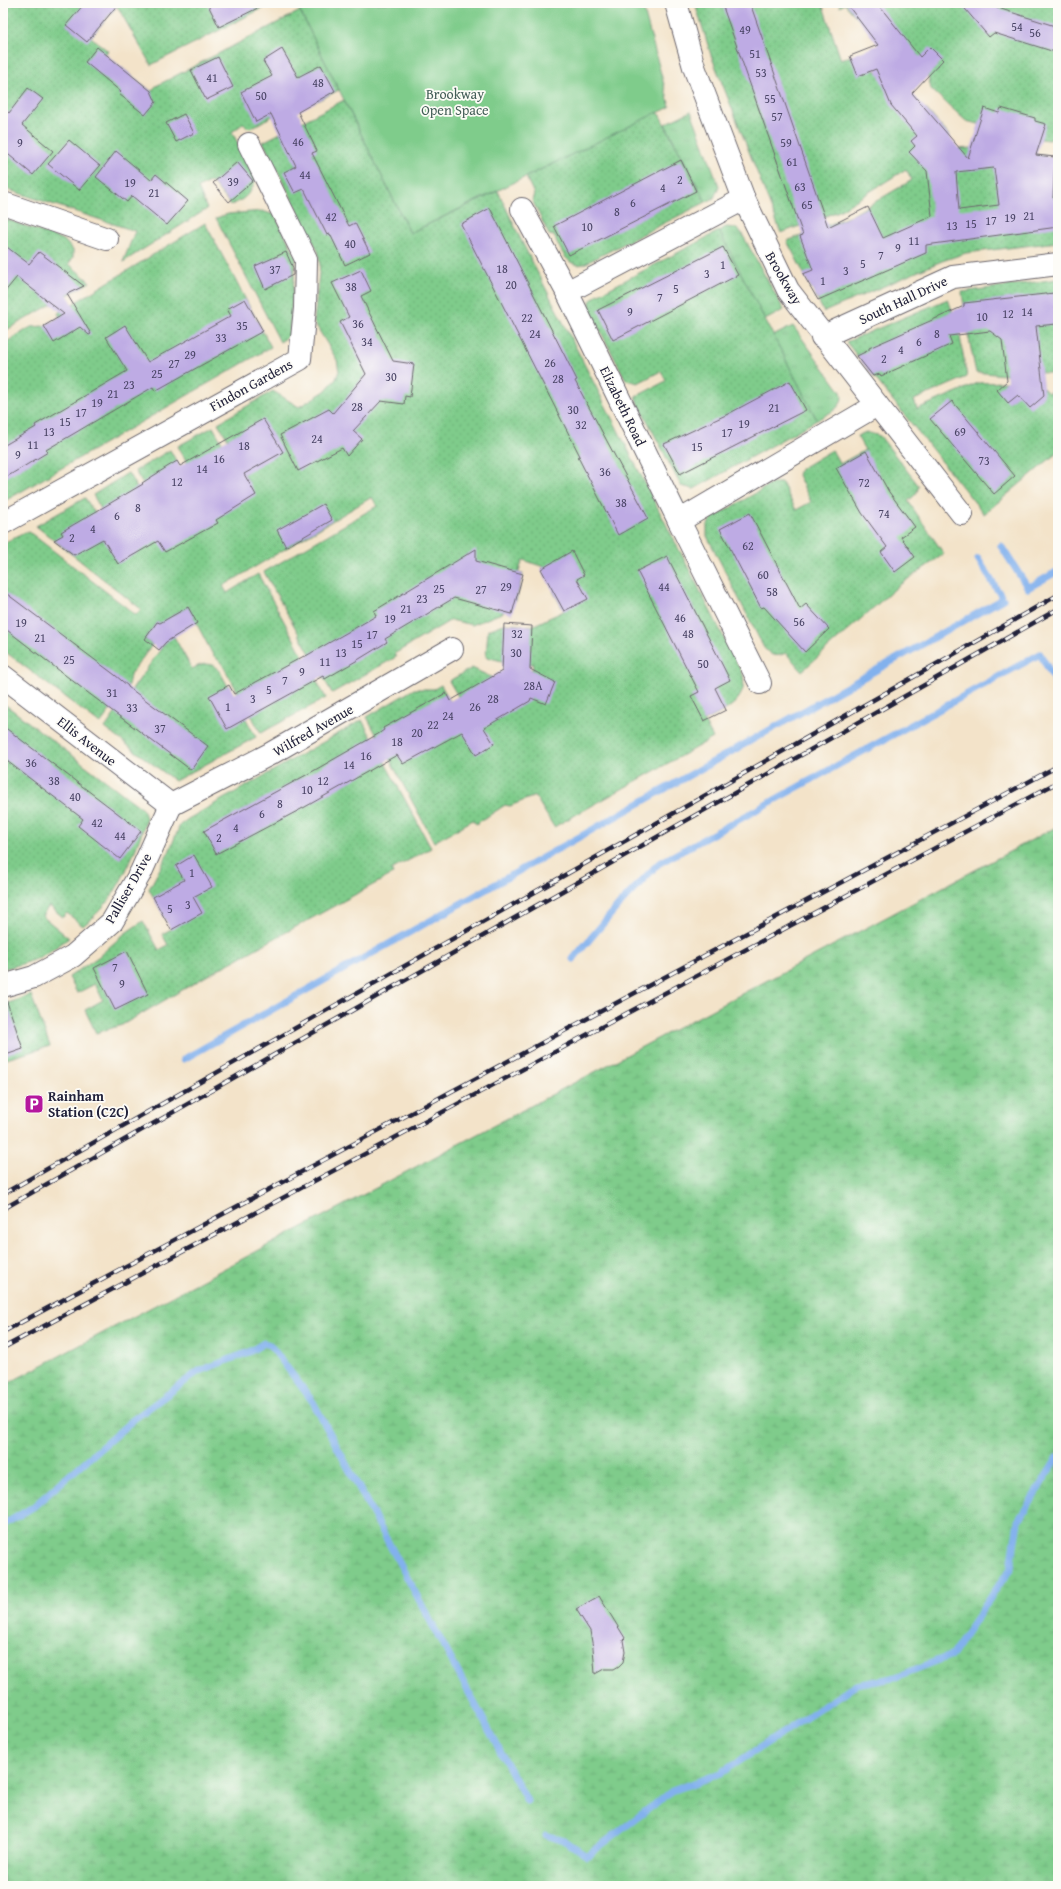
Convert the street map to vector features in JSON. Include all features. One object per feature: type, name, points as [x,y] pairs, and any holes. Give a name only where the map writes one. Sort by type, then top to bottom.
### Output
[{"type":"street","name":"Brookway","points":[[676,3],[694,67],[744,199],[788,290],[822,337],[962,514]]},
{"type":"street","name":"Findon Gardens","points":[[3,524],[300,359],[305,308],[306,259],[249,144]]},
{"type":"street","points":[[567,292],[744,199]]},
{"type":"street","points":[[3,203],[107,239]]},
{"type":"street","name":"Elizabeth Road","points":[[522,209],[567,292],[760,683]]},
{"type":"street","name":"South Hall Drive","points":[[822,337],[953,277],[1058,264]]},
{"type":"street","points":[[679,521],[877,405]]},
{"type":"street","name":"Wilfred Avenue","points":[[171,805],[270,754],[452,649]]},
{"type":"street","name":"Ellis Avenue","points":[[3,676],[171,805]]},
{"type":"street","name":"Palliser Drive","points":[[3,986],[34,977],[73,956],[112,922],[141,872],[171,805]]},
{"type":"green space","points":[[3,3],[273,3],[151,65],[117,6],[91,37],[108,51],[105,54],[151,91],[156,86],[300,11],[339,90],[315,102],[308,97],[293,68],[272,80],[281,111],[251,128],[246,127],[244,123],[232,132],[256,178],[247,195],[240,201],[231,205],[213,183],[209,182],[198,188],[207,209],[123,262],[135,231],[3,188]]},
{"type":"green space","name":"Brookway Open Space","points":[[296,3],[642,3],[670,107],[410,233]]},
{"type":"green space","points":[[695,3],[822,3],[841,60],[850,56],[851,59],[894,80],[922,112],[926,109],[948,134],[954,149],[973,148],[1056,157],[1055,164],[1058,165],[1058,242],[966,253],[942,261],[824,312],[787,241],[851,216],[912,180],[906,169],[839,211],[781,233],[711,55]]},
{"type":"green space","points":[[839,3],[1058,3],[1058,137],[1049,140],[1041,139],[966,121],[931,89],[928,76],[914,63],[859,20],[845,4],[840,7]]},
{"type":"green space","points":[[344,100],[410,233],[498,191],[522,242],[743,675],[744,684],[738,699],[726,709],[704,721],[713,738],[554,827],[535,796],[510,806],[505,805],[476,824],[473,820],[434,842],[367,717],[414,689],[434,689],[441,685],[466,730],[472,720],[449,681],[472,668],[491,677],[511,711],[525,667],[532,670],[534,664],[502,661],[486,657],[488,630],[504,624],[532,626],[564,611],[553,591],[556,590],[544,567],[523,560],[518,573],[523,574],[516,601],[508,599],[504,612],[472,625],[451,620],[394,654],[396,657],[332,693],[264,572],[377,506],[372,497],[223,586],[227,593],[258,574],[326,698],[261,733],[222,664],[213,655],[188,607],[160,624],[157,622],[145,639],[152,645],[130,675],[128,686],[100,724],[3,650],[3,544],[28,531],[136,615],[141,609],[36,526],[85,498],[95,513],[115,533],[93,495],[128,473],[137,488],[157,508],[135,471],[170,450],[192,489],[187,463],[178,446],[213,427],[235,465],[248,480],[244,474],[247,472],[218,423],[273,391],[299,407],[325,391],[336,379],[339,371],[337,360],[314,322],[320,264],[318,251],[263,142]]},
{"type":"green space","points":[[691,111],[719,186],[714,198],[706,202],[665,124]]},
{"type":"green space","points":[[658,112],[706,202],[584,264],[578,265],[569,261],[554,236],[549,235],[532,200],[534,194],[526,177]]},
{"type":"green space","points":[[262,211],[275,215],[296,257],[289,336],[280,342],[216,218],[228,214]]},
{"type":"green space","points":[[3,218],[64,240],[73,250],[73,257],[69,264],[90,282],[3,332]]},
{"type":"green space","points":[[205,223],[271,347],[3,502],[3,344],[31,327],[44,326],[60,317],[58,313]]},
{"type":"green space","points":[[726,227],[735,228],[741,232],[784,310],[765,320],[719,231]]},
{"type":"green space","points":[[719,231],[817,420],[694,489],[681,486],[635,397],[666,381],[661,371],[638,383],[626,380],[592,315],[590,301],[597,295]]},
{"type":"green space","points":[[1058,279],[1058,374],[1038,373],[1007,375],[976,373],[968,334],[962,292]]},
{"type":"green space","points":[[948,299],[959,331],[967,377],[914,400],[917,409],[978,383],[1005,382],[1043,388],[1048,393],[1058,386],[1058,452],[984,514],[846,342]]},
{"type":"green space","points":[[793,326],[841,392],[842,398],[839,406],[817,420],[773,336]]},
{"type":"green space","points":[[866,432],[880,436],[919,486],[916,494],[908,501],[944,554],[898,586],[802,671],[786,653],[774,655],[769,653],[764,648],[707,536],[707,526],[711,519],[773,483],[782,483],[796,510],[811,502],[798,475],[800,469],[832,450],[840,464],[865,450],[857,436]]},
{"type":"green space","points":[[172,633],[192,669],[204,664],[217,668],[256,737],[175,781],[105,728]]},
{"type":"green space","points":[[3,703],[139,806],[144,811],[146,819],[125,873],[108,901],[99,911],[83,926],[67,913],[63,917],[49,906],[42,916],[69,938],[38,958],[23,964],[3,969]]},
{"type":"green space","points":[[362,720],[431,848],[391,870],[393,874],[215,971],[122,1025],[96,1033],[85,1010],[103,1000],[95,984],[77,993],[69,977],[98,957],[124,934],[143,921],[159,950],[168,945],[162,934],[171,929],[149,889],[169,852],[180,825]]},
{"type":"green space","points":[[1058,826],[1058,1886],[3,1886],[3,1386]]},
{"type":"green space","points":[[31,995],[50,1046],[3,1060],[3,1005]]},
{"type":"building","points":[[85,3],[119,3],[87,42],[66,25]]},
{"type":"building","points":[[207,3],[268,3],[219,27]]},
{"type":"building","points":[[734,3],[750,3],[828,227],[868,207],[883,238],[932,216],[927,171],[909,152],[915,146],[911,141],[917,136],[891,105],[876,69],[858,76],[850,56],[878,45],[846,3],[877,3],[920,57],[930,47],[943,60],[912,93],[968,158],[984,108],[999,113],[1001,108],[1035,118],[1035,121],[1046,124],[1036,155],[1055,157],[1053,198],[1057,197],[1058,227],[926,245],[926,253],[818,300],[803,274],[813,270],[800,236],[803,235],[723,7]],"holes":[[[994,168],[999,205],[959,210],[956,172]]]},
{"type":"building","points":[[960,3],[982,3],[1058,27],[1058,53],[994,33],[989,37]]},
{"type":"building","points":[[97,47],[151,91],[156,102],[145,115],[119,94],[121,92],[85,62]]},
{"type":"building","points":[[282,49],[298,77],[321,65],[335,91],[298,112],[317,151],[312,153],[349,226],[355,223],[370,253],[345,265],[330,234],[327,235],[304,189],[295,193],[284,172],[296,166],[271,114],[256,122],[241,92],[272,76],[263,61]]},
{"type":"building","points":[[218,57],[233,87],[206,100],[191,70]]},
{"type":"building","points":[[28,88],[43,99],[22,125],[53,151],[33,175],[3,150],[3,108],[9,113]]},
{"type":"building","points":[[184,114],[194,133],[176,142],[166,123]]},
{"type":"building","points":[[69,140],[100,166],[79,190],[48,164]]},
{"type":"building","points":[[116,151],[151,180],[156,174],[188,201],[167,225],[132,196],[127,202],[96,177]]},
{"type":"building","points":[[681,160],[696,191],[569,255],[554,226]]},
{"type":"building","points":[[237,162],[253,181],[229,202],[213,183]]},
{"type":"building","points":[[490,208],[577,380],[575,381],[648,518],[618,535],[578,457],[580,456],[461,224]]},
{"type":"building","points":[[3,244],[29,264],[39,252],[84,286],[67,294],[91,334],[89,335],[80,327],[54,343],[44,326],[64,314],[17,277],[3,294]]},
{"type":"building","points":[[723,247],[738,275],[613,340],[598,310]]},
{"type":"building","points":[[286,252],[293,268],[293,275],[265,289],[255,266]]},
{"type":"building","points":[[361,270],[371,291],[361,296],[393,361],[414,364],[410,397],[405,396],[404,404],[381,401],[353,431],[362,439],[347,456],[342,448],[298,471],[280,435],[329,409],[333,413],[366,374],[340,322],[349,317],[332,283]]},
{"type":"building","points":[[1054,293],[1057,324],[1036,326],[1044,396],[1030,408],[1018,395],[1008,403],[997,390],[1007,381],[1002,340],[990,331],[949,336],[952,344],[881,376],[880,374],[873,376],[857,356],[869,350],[869,348],[964,306],[964,303]]},
{"type":"building","points":[[245,299],[263,331],[155,391],[153,387],[46,450],[48,452],[3,479],[3,446],[36,427],[35,425],[127,371],[106,337],[125,325],[148,362],[231,316],[227,309]]},
{"type":"building","points":[[790,381],[806,410],[680,474],[664,444],[728,414]]},
{"type":"building","points":[[952,401],[1015,476],[994,494],[930,419]]},
{"type":"building","points":[[263,419],[283,452],[244,474],[256,495],[216,520],[218,523],[165,552],[158,541],[118,564],[103,539],[74,555],[54,540],[63,535],[61,532],[143,484],[142,483],[177,461],[180,466]]},
{"type":"building","points":[[866,451],[889,492],[915,527],[901,537],[915,557],[895,572],[881,552],[887,547],[862,513],[836,468]]},
{"type":"building","points":[[323,504],[332,520],[286,547],[277,530]]},
{"type":"building","points":[[750,513],[800,609],[806,604],[829,629],[805,652],[764,607],[761,608],[720,529]]},
{"type":"building","points":[[476,549],[476,561],[523,574],[512,614],[454,598],[385,639],[387,642],[325,679],[323,676],[227,729],[209,696],[229,685],[234,694],[304,657],[376,616],[374,611]]},
{"type":"building","points":[[572,551],[584,575],[577,579],[588,599],[564,611],[541,569]]},
{"type":"building","points":[[667,556],[730,680],[715,688],[726,710],[704,721],[691,696],[699,692],[637,571]]},
{"type":"building","points":[[3,591],[208,746],[191,770],[3,627]]},
{"type":"building","points":[[188,607],[197,623],[166,642],[159,650],[145,639],[157,622],[160,623]]},
{"type":"building","points":[[504,624],[532,626],[530,669],[555,682],[546,704],[531,698],[530,701],[484,728],[494,744],[476,755],[462,732],[403,764],[397,755],[305,807],[216,854],[204,831],[308,774],[378,734],[384,730],[383,728],[446,693],[450,701],[502,671]]},
{"type":"building","points":[[3,726],[141,831],[120,859],[78,826],[83,819],[3,758]]},
{"type":"building","points":[[194,855],[212,887],[193,897],[202,913],[171,930],[153,897],[184,880],[176,866]]},
{"type":"building","points":[[127,951],[148,994],[115,1010],[94,968]]},
{"type":"building","points":[[3,999],[6,999],[23,1049],[3,1056]]},
{"type":"building","points":[[599,1596],[625,1638],[623,1640],[625,1652],[623,1662],[619,1666],[614,1669],[604,1669],[595,1674],[590,1631],[576,1609]]},
{"type":"waterway","points":[[1001,546],[1028,588],[1058,571]]},
{"type":"waterway","points":[[184,1059],[1003,599],[978,559]]},
{"type":"waterway","points":[[573,959],[618,906],[658,864],[1040,654],[1058,686]]},
{"type":"waterway","points":[[3,1525],[33,1507],[134,1419],[199,1371],[249,1352],[264,1343],[270,1345],[313,1402],[527,1801]]},
{"type":"waterway","points":[[546,1835],[567,1842],[587,1856],[672,1791],[721,1773],[856,1685],[893,1678],[952,1655],[1011,1567],[1018,1521],[1058,1457]]},
{"type":"railway","points":[[3,1194],[1058,595]]},
{"type":"railway","points":[[3,1209],[1058,609]]},
{"type":"railway","points":[[3,1332],[1058,766]]},
{"type":"railway","points":[[3,1348],[1058,782]]},
{"type":"place","name":"Rainham Station (C2C)","points":[[34,1104]]}]
